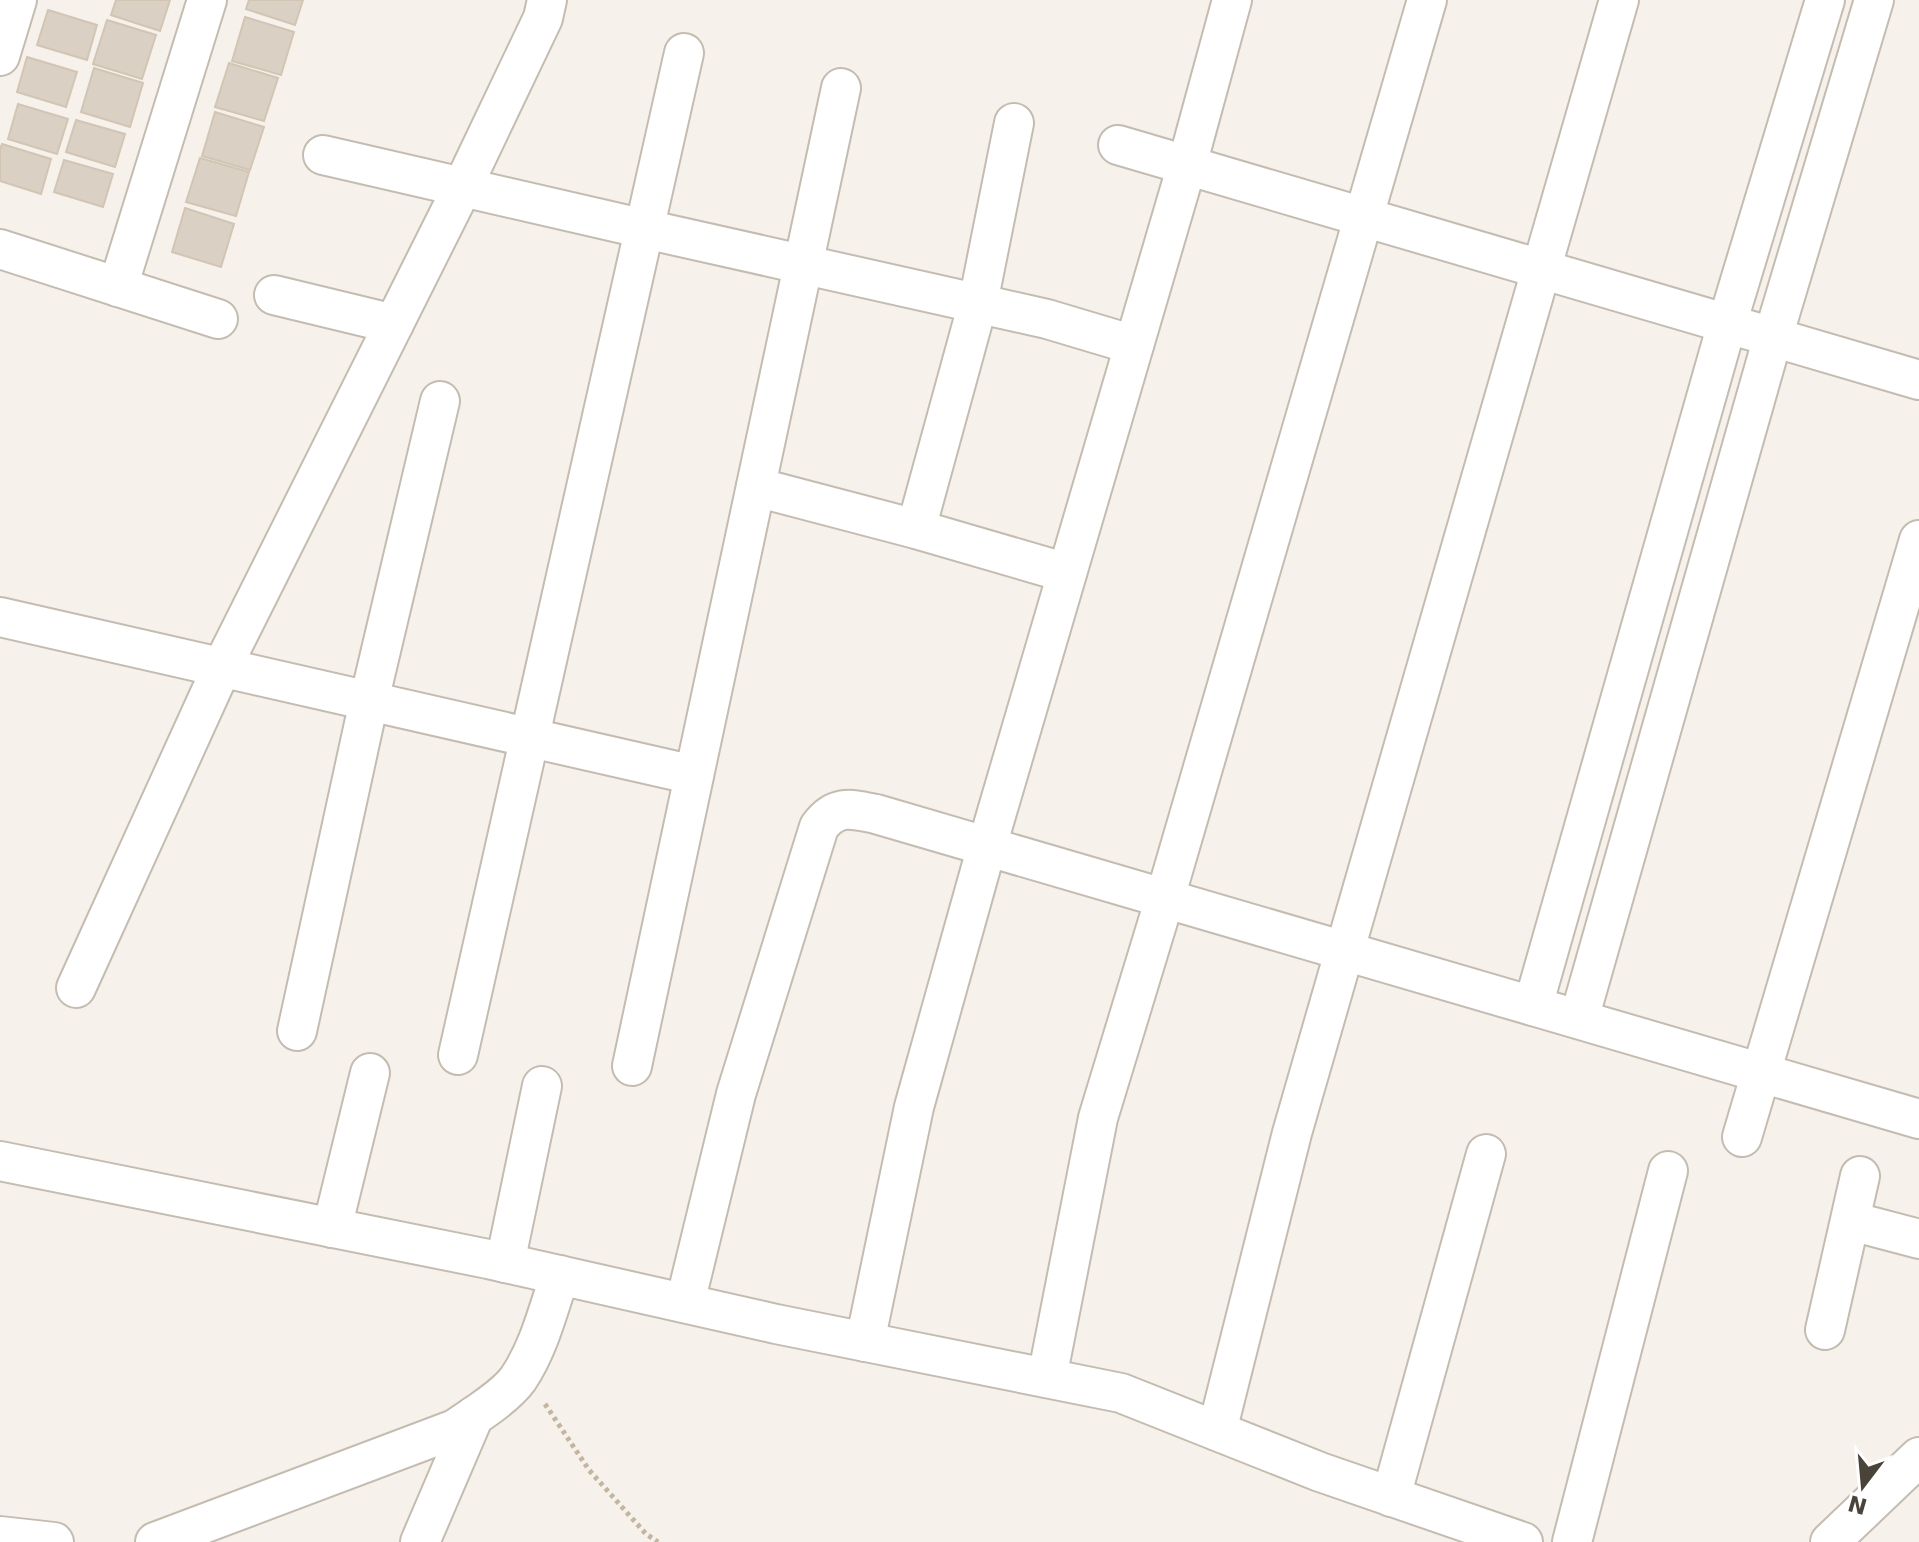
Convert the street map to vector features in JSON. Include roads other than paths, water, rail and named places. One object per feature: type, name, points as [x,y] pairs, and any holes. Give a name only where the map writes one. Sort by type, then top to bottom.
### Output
[{"type":"street","points":[[0,56],[17,0]]},
{"type":"street","points":[[118,287],[207,0]]},
{"type":"street","points":[[76,988],[222,667],[462,188],[543,18],[547,0]]},
{"type":"street","points":[[865,1342],[914,1107],[1232,0]]},
{"type":"street","points":[[1047,1378],[1098,1118],[1427,0]]},
{"type":"street","points":[[1217,1431],[1292,1133],[1619,0]]},
{"type":"street","points":[[1533,1006],[1727,324],[1825,0]]},
{"type":"street","points":[[1579,1019],[1773,337],[1874,0]]},
{"type":"street","points":[[458,1055],[684,53]]},
{"type":"street","points":[[632,1066],[841,88]]},
{"type":"street","points":[[916,529],[978,303],[1014,123]]},
{"type":"street","points":[[1118,145],[1919,380]]},
{"type":"street","points":[[323,155],[1047,319],[1134,345]]},
{"type":"street","points":[[0,249],[218,319]]},
{"type":"street","points":[[274,295],[394,324]]},
{"type":"street","points":[[297,1031],[369,701],[440,401]]},
{"type":"street","points":[[756,487],[1067,573]]},
{"type":"street","points":[[1742,1137],[1919,540]]},
{"type":"street","points":[[0,617],[694,775]]},
{"type":"street","points":[[1639,632],[1685,645]]},
{"type":"street","points":[[685,1303],[736,1094],[819,827],[826,817],[837,810],[851,809],[876,814],[1919,1119]]},
{"type":"street","points":[[332,1228],[370,1073]]},
{"type":"street","points":[[505,1263],[542,1086]]},
{"type":"street","points":[[1391,1497],[1486,1154]]},
{"type":"street","points":[[0,1161],[505,1263],[865,1342],[1121,1393],[1320,1472],[1523,1542]]},
{"type":"street","points":[[1572,1542],[1668,1171]]},
{"type":"street","points":[[1825,1330],[1860,1176]]},
{"type":"street","points":[[1851,1221],[1919,1239]]},
{"type":"street","points":[[155,1542],[455,1429],[517,1381],[535,1348],[560,1275]]},
{"type":"street","points":[[420,1542],[474,1416]]},
{"type":"street","points":[[1830,1542],[1919,1457]]},
{"type":"street","points":[[0,1536],[54,1542]]}]
